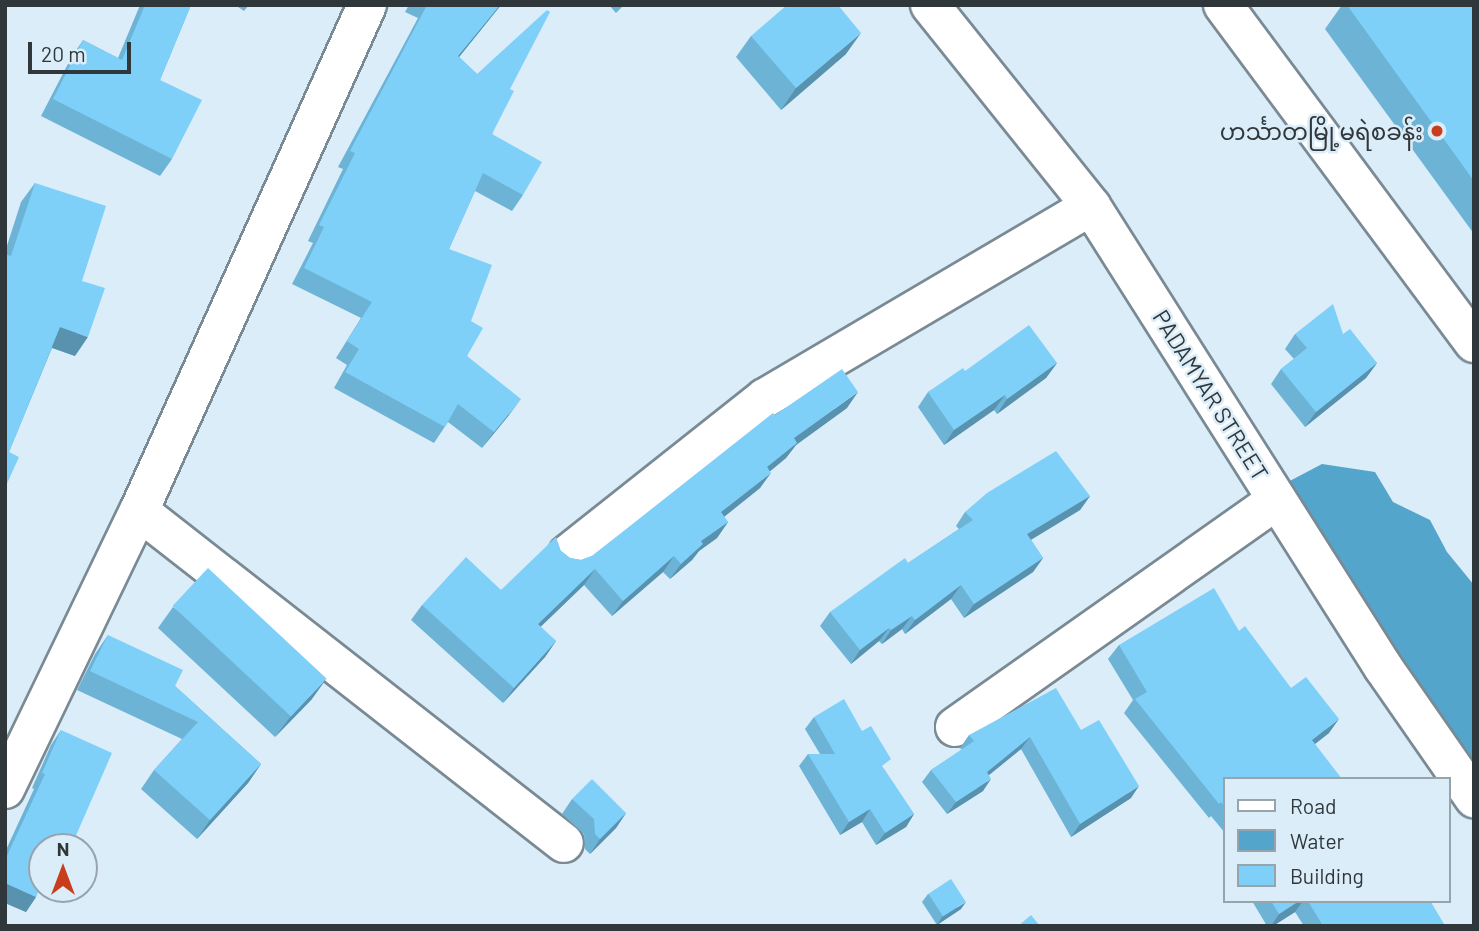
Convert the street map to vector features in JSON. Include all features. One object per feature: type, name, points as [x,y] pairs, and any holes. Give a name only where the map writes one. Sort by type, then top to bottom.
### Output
[{"type":"street","points":[[5,789],[139,511],[367,5]]},
{"type":"street","name":"PADAMYAR STREET","points":[[930,5],[1091,206],[1383,667],[1474,798]]},
{"type":"street","points":[[1223,5],[1474,343]]},
{"type":"street","points":[[568,554],[765,398],[1091,206]]},
{"type":"street","points":[[955,727],[1277,500]]},
{"type":"street","points":[[139,511],[564,843]]},
{"type":"water","points":[[1322,464],[1375,472],[1393,502],[1430,520],[1447,552],[1474,585],[1474,796],[1284,484]]},
{"type":"building","points":[[145,5],[191,5],[160,80],[202,100],[172,159],[53,99],[83,40],[122,60]]},
{"type":"building","points":[[427,5],[500,5],[458,56],[477,74],[547,10],[550,12],[510,89],[514,91],[492,134],[542,162],[523,195],[483,173],[449,249],[492,265],[471,321],[483,328],[467,356],[521,399],[494,432],[458,404],[445,427],[345,372],[359,349],[347,341],[372,302],[304,268],[324,227],[319,225],[355,153],[350,151]]},
{"type":"building","points":[[787,5],[838,5],[861,33],[796,88],[751,36]]},
{"type":"building","name":"ဟင်္သာတမြို့မရဲစခန်း","points":[[1347,5],[1474,5],[1474,181]]},
{"type":"building","points":[[35,183],[106,206],[82,281],[105,288],[88,337],[60,327],[9,452],[19,457],[5,488],[5,254],[11,256]]},
{"type":"building","points":[[1333,304],[1343,334],[1350,329],[1377,363],[1316,412],[1281,369],[1307,348],[1295,334]]},
{"type":"building","points":[[1029,325],[1057,363],[1007,399],[1005,395],[954,430],[928,392],[963,368],[965,371]]},
{"type":"building","points":[[842,369],[858,392],[794,438],[797,443],[767,467],[771,473],[721,512],[728,522],[701,541],[703,544],[681,564],[674,556],[623,601],[595,569],[538,624],[556,641],[514,688],[422,605],[466,557],[501,590],[556,537],[561,551],[570,558],[581,560],[592,556],[773,413],[775,415]]},
{"type":"building","points":[[1056,451],[1090,496],[1027,534],[1043,558],[974,604],[961,585],[915,620],[912,616],[891,630],[889,628],[860,650],[830,612],[905,558],[908,563],[973,520],[965,512],[987,493]]},
{"type":"building","points":[[208,568],[326,678],[291,717],[173,606]]},
{"type":"building","points":[[1214,588],[1239,631],[1245,626],[1291,688],[1306,677],[1339,719],[1312,740],[1340,777],[1224,777],[1224,806],[1221,802],[1219,804],[1135,699],[1147,692],[1119,645]]},
{"type":"building","points":[[108,635],[183,670],[175,686],[261,764],[210,820],[154,770],[198,722],[90,671]]},
{"type":"building","points":[[1056,688],[1081,730],[1099,720],[1139,786],[1080,824],[1030,737],[987,772],[991,779],[956,802],[931,770],[974,741],[969,735]]},
{"type":"building","points":[[844,699],[862,731],[871,726],[891,759],[882,766],[914,814],[885,833],[870,809],[849,822],[808,754],[835,754],[814,717]]},
{"type":"building","points":[[61,730],[112,753],[77,833],[28,833],[28,893],[5,883],[5,860],[45,774],[42,773]]},
{"type":"building","points":[[592,779],[626,813],[600,839],[595,834],[594,819],[572,799]]},
{"type":"building","points":[[951,879],[966,902],[943,916],[928,894]]},
{"type":"building","points":[[1272,903],[1296,903],[1279,914]]},
{"type":"building","points":[[1309,903],[1431,903],[1445,926],[1323,926]]},
{"type":"building","points":[[1031,915],[1040,926],[1018,926]]},
{"type":"place","name":"ဟင်္သာတမြို့မရဲစခန်း","points":[[1437,131]]}]
